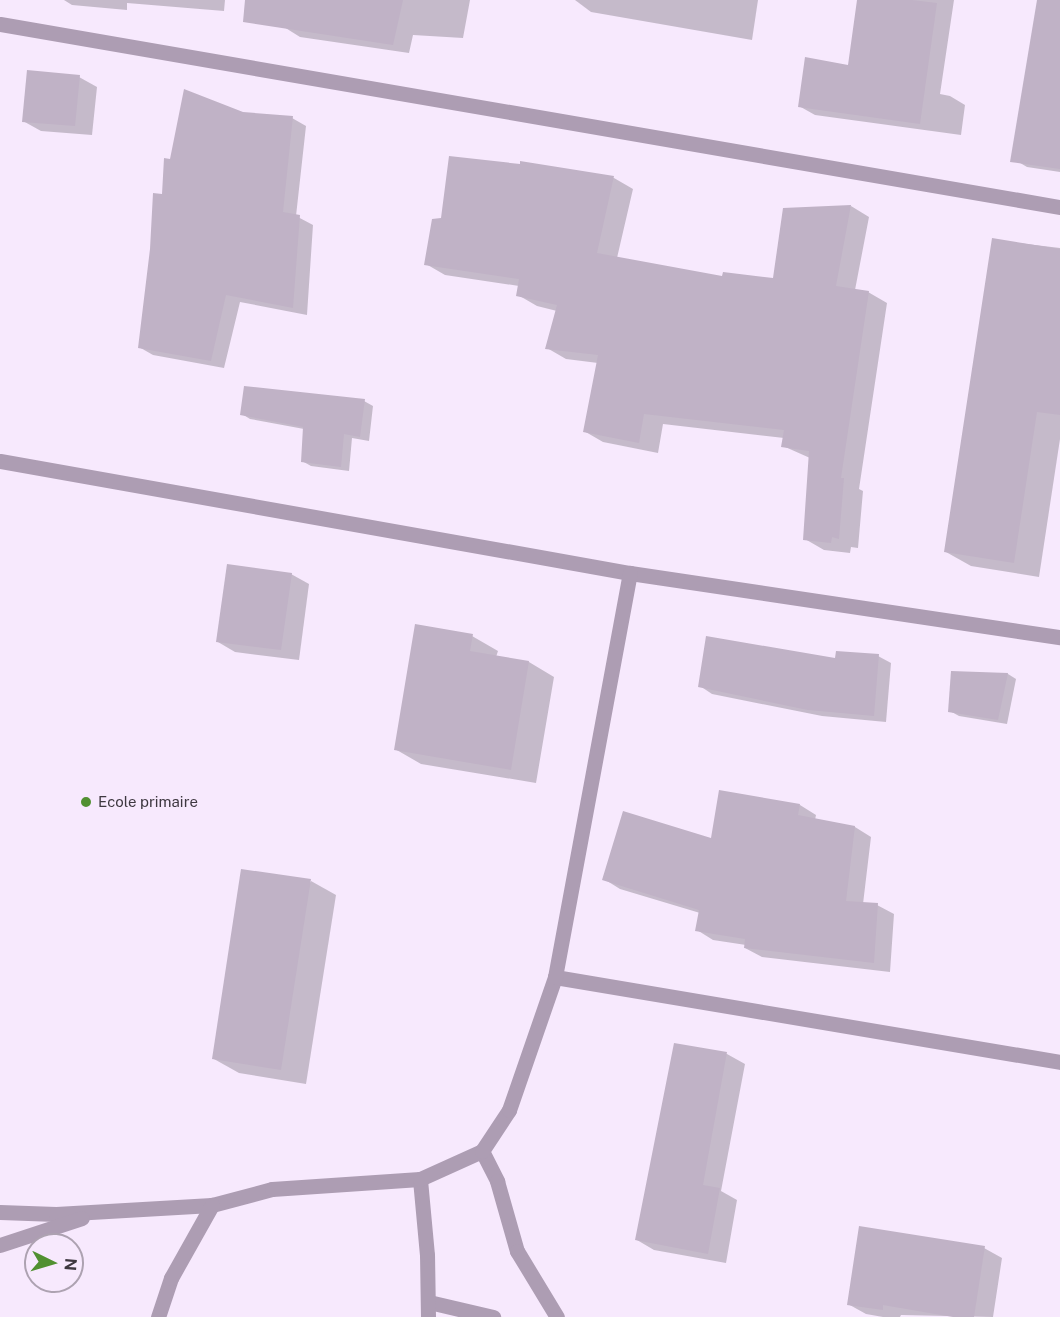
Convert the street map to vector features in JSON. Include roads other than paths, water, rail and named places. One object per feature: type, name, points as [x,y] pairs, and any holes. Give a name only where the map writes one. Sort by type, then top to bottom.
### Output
[{"type":"street","points":[[0,24],[1060,207]]},
{"type":"street","points":[[0,461],[630,573],[1060,637]]},
{"type":"street","points":[[0,1212],[56,1214],[212,1205],[272,1189],[420,1179],[482,1151],[509,1110],[555,977],[630,573]]},
{"type":"street","points":[[555,977],[1060,1062]]},
{"type":"street","points":[[482,1151],[497,1181],[517,1251],[557,1317]]},
{"type":"street","points":[[420,1179],[428,1310],[493,1317]]},
{"type":"street","points":[[158,1317],[171,1278],[212,1205]]},
{"type":"street","points":[[0,1245],[107,1210]]},
{"type":"place","name":"Ecole primaire","points":[[86,802]]}]
